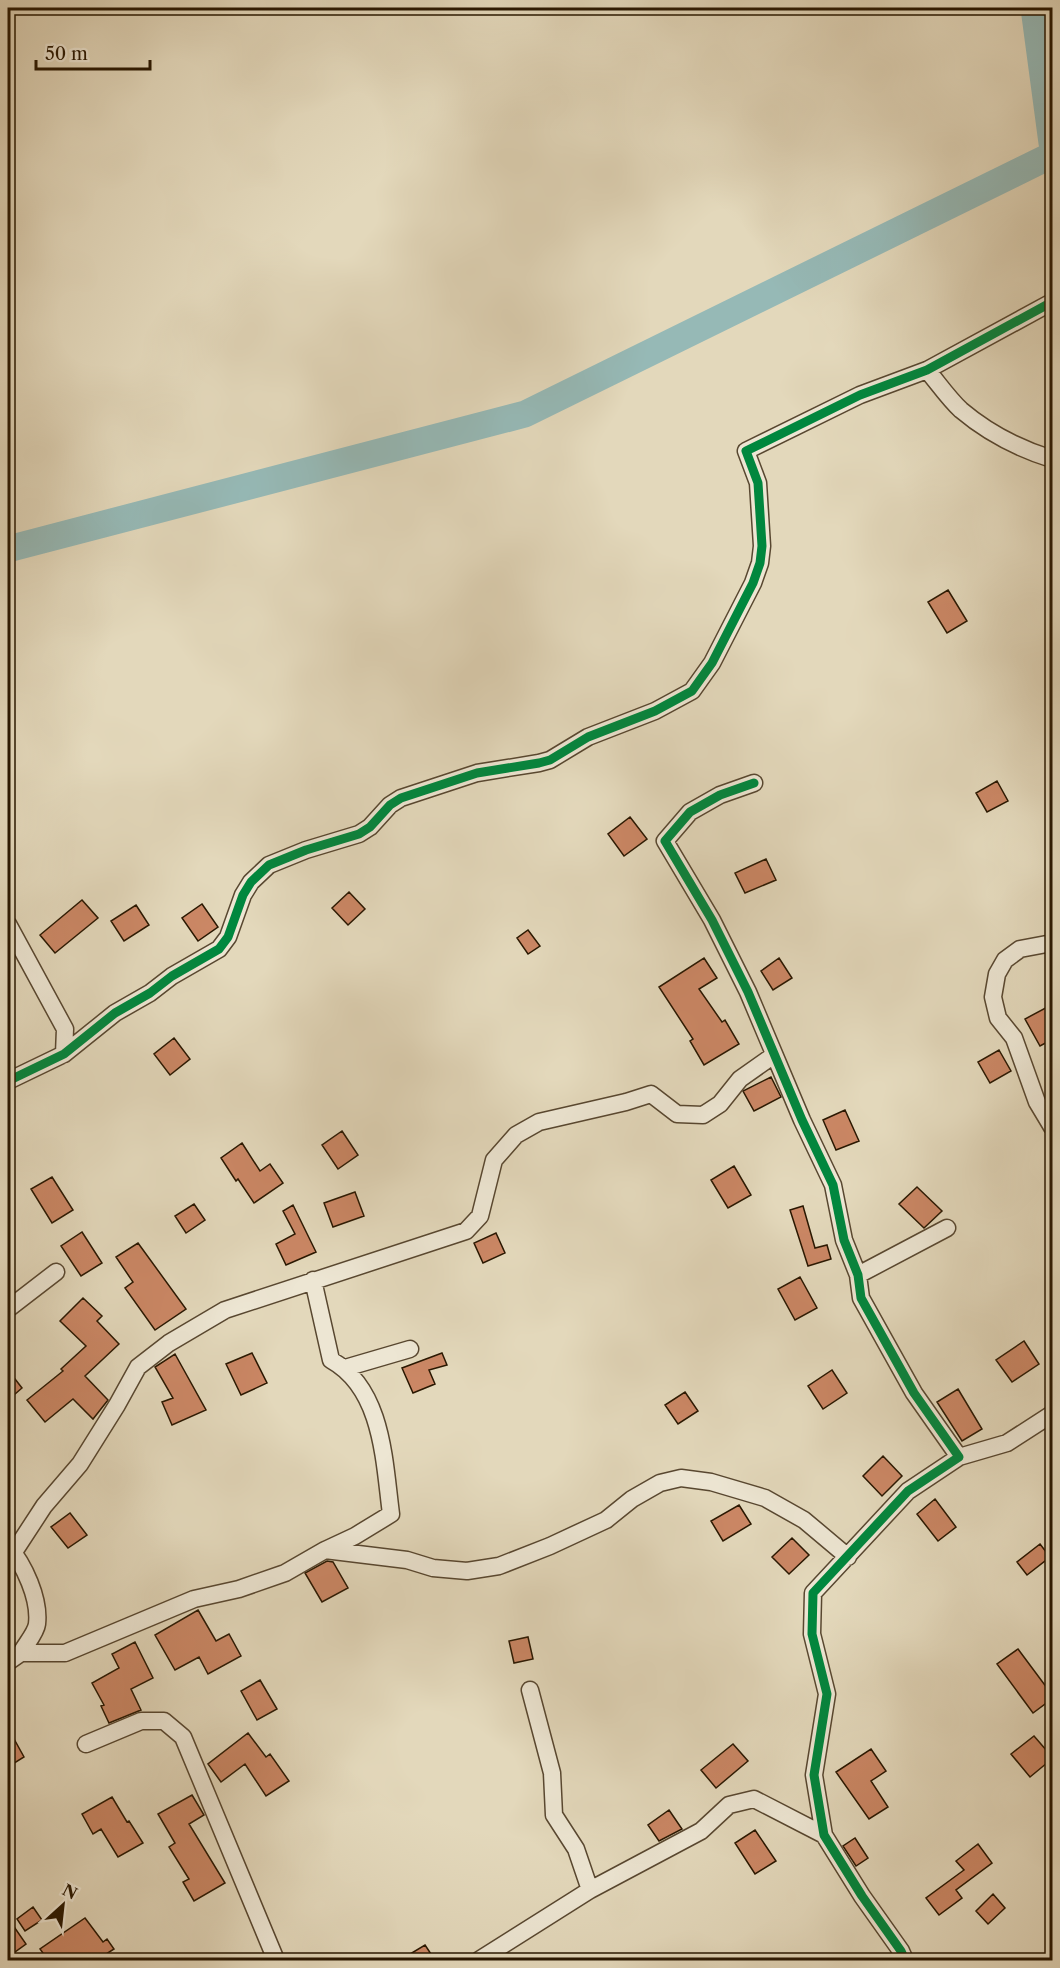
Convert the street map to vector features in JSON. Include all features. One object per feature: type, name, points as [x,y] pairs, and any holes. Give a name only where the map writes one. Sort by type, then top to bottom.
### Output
[{"type":"street","points":[[8,1081],[64,1054],[115,1013],[219,949],[228,937],[243,895],[251,882],[269,865],[306,850],[359,834],[370,828],[390,805],[401,798],[477,773],[550,760],[588,737],[655,711],[692,691],[712,663],[753,583],[760,563],[762,546],[758,483],[746,451],[860,395],[927,370],[1053,302]]},
{"type":"street","points":[[927,370],[960,409],[992,432],[1036,454],[1053,459]]},
{"type":"street","points":[[754,783],[720,795],[690,812],[665,842],[712,920],[748,992],[833,1185],[844,1240],[858,1275],[861,1298],[909,1384],[959,1457]]},
{"type":"street","points":[[8,924],[65,1029],[64,1054]]},
{"type":"street","points":[[1053,943],[1020,949],[1005,960],[997,974],[993,997],[998,1018],[1014,1038],[1037,1102],[1053,1127]]},
{"type":"street","points":[[14,1658],[37,1625],[33,1588],[11,1549],[80,1464],[138,1367],[169,1343],[225,1310],[466,1231],[480,1215],[494,1160],[516,1135],[539,1122],[651,1094],[677,1114],[703,1115],[720,1104],[740,1079],[774,1055]]},
{"type":"street","points":[[858,1275],[947,1228]]},
{"type":"street","points":[[8,1309],[56,1272]]},
{"type":"street","points":[[14,1658],[65,1653],[194,1599],[239,1589],[285,1573],[391,1514],[376,1419],[357,1382],[345,1368],[331,1360],[312,1280]]},
{"type":"street","points":[[345,1368],[410,1349]]},
{"type":"street","points":[[905,1960],[824,1835],[814,1776],[827,1694],[812,1634],[813,1593],[908,1491],[959,1457],[1007,1443],[1053,1414]]},
{"type":"street","points":[[326,1550],[407,1560],[433,1568],[467,1571],[500,1566],[606,1520],[660,1483],[681,1478],[711,1482],[765,1498],[804,1520],[848,1557]]},
{"type":"street","points":[[530,1690],[552,1773],[554,1815],[576,1849],[590,1890]]},
{"type":"street","points":[[86,1744],[141,1720],[164,1721],[183,1737],[276,1960]]},
{"type":"street","points":[[479,1960],[590,1890],[701,1831],[729,1805],[754,1799],[824,1835]]},
{"type":"building","points":[[948,590],[967,621],[947,633],[928,602]]},
{"type":"building","points":[[997,781],[1008,801],[987,812],[976,793]]},
{"type":"building","points":[[630,817],[647,839],[624,856],[608,834]]},
{"type":"building","points":[[766,859],[776,880],[745,893],[735,873]]},
{"type":"building","points":[[349,892],[365,909],[348,925],[332,908]]},
{"type":"building","points":[[82,900],[98,918],[55,953],[40,935]]},
{"type":"building","points":[[202,904],[218,927],[198,941],[182,918]]},
{"type":"building","points":[[136,905],[149,925],[124,941],[111,921]]},
{"type":"building","points":[[528,930],[540,946],[528,954],[517,938]]},
{"type":"building","points":[[704,958],[717,978],[699,989],[722,1022],[725,1020],[739,1044],[704,1065],[690,1041],[693,1039],[659,987]]},
{"type":"building","points":[[779,958],[792,978],[773,990],[761,971]]},
{"type":"building","points":[[1053,1004],[1053,1039],[1040,1046],[1025,1019]]},
{"type":"building","points":[[174,1038],[190,1059],[170,1075],[154,1054]]},
{"type":"building","points":[[999,1050],[1011,1071],[990,1083],[978,1062]]},
{"type":"building","points":[[771,1077],[781,1097],[754,1111],[743,1091]]},
{"type":"building","points":[[845,1110],[859,1141],[836,1150],[823,1120]]},
{"type":"building","points":[[342,1131],[358,1155],[338,1169],[322,1145]]},
{"type":"building","points":[[242,1143],[260,1171],[270,1164],[283,1183],[254,1203],[221,1158]]},
{"type":"building","points":[[734,1166],[751,1195],[728,1208],[711,1180]]},
{"type":"building","points":[[52,1177],[73,1210],[52,1223],[31,1189]]},
{"type":"building","points":[[917,1187],[942,1211],[924,1228],[899,1204]]},
{"type":"building","points":[[355,1192],[364,1216],[333,1227],[324,1203]]},
{"type":"building","points":[[194,1204],[205,1220],[186,1233],[175,1216]]},
{"type":"building","points":[[293,1205],[316,1252],[286,1265],[276,1244],[295,1234],[283,1211]]},
{"type":"building","points":[[803,1206],[815,1248],[827,1245],[831,1259],[808,1266],[790,1210]]},
{"type":"building","points":[[82,1232],[102,1263],[81,1276],[61,1246]]},
{"type":"building","points":[[496,1233],[505,1253],[483,1263],[474,1243]]},
{"type":"building","points":[[138,1243],[186,1309],[155,1330],[125,1288],[133,1282],[116,1257]]},
{"type":"building","points":[[800,1277],[817,1308],[795,1320],[778,1289]]},
{"type":"building","points":[[83,1298],[102,1316],[97,1321],[119,1344],[85,1376],[108,1400],[93,1419],[73,1399],[45,1422],[27,1400],[63,1371],[61,1369],[86,1346],[60,1321]]},
{"type":"building","points":[[1024,1341],[1039,1364],[1012,1382],[996,1360]]},
{"type":"building","points":[[252,1353],[267,1383],[241,1395],[226,1364]]},
{"type":"building","points":[[442,1353],[447,1365],[429,1370],[435,1384],[413,1393],[402,1368]]},
{"type":"building","points":[[175,1354],[206,1410],[172,1425],[162,1402],[173,1398],[155,1367]]},
{"type":"building","points":[[8,1370],[22,1388],[8,1400]]},
{"type":"building","points":[[832,1370],[847,1393],[823,1409],[808,1386]]},
{"type":"building","points":[[958,1389],[982,1429],[962,1441],[937,1402]]},
{"type":"building","points":[[685,1392],[698,1411],[678,1424],[665,1405]]},
{"type":"building","points":[[883,1456],[902,1476],[882,1496],[863,1476]]},
{"type":"building","points":[[935,1499],[956,1527],[938,1541],[917,1514]]},
{"type":"building","points":[[739,1505],[751,1524],[723,1541],[711,1521]]},
{"type":"building","points":[[70,1513],[87,1535],[68,1548],[51,1527]]},
{"type":"building","points":[[792,1538],[809,1555],[789,1574],[772,1557]]},
{"type":"building","points":[[1040,1544],[1050,1557],[1027,1575],[1017,1562]]},
{"type":"building","points":[[327,1561],[333,1562],[348,1588],[322,1602],[305,1573]]},
{"type":"building","points":[[198,1610],[216,1641],[229,1634],[241,1656],[208,1674],[199,1657],[175,1670],[155,1635]]},
{"type":"building","points":[[528,1637],[533,1659],[514,1663],[509,1641]]},
{"type":"building","points":[[135,1642],[153,1678],[131,1689],[141,1710],[109,1723],[101,1706],[104,1705],[92,1683],[119,1668],[112,1654]]},
{"type":"building","points":[[1018,1649],[1053,1696],[1033,1713],[997,1664]]},
{"type":"building","points":[[260,1680],[277,1709],[257,1720],[241,1691]]},
{"type":"building","points":[[8,1728],[24,1757],[8,1767]]},
{"type":"building","points":[[248,1733],[266,1757],[270,1754],[289,1781],[266,1796],[245,1764],[221,1782],[208,1764]]},
{"type":"building","points":[[1034,1736],[1053,1758],[1030,1777],[1011,1754]]},
{"type":"building","points":[[733,1744],[748,1761],[716,1788],[701,1770]]},
{"type":"building","points":[[871,1749],[886,1771],[871,1781],[888,1807],[869,1819],[836,1772]]},
{"type":"building","points":[[192,1795],[204,1815],[189,1824],[225,1883],[194,1901],[183,1882],[189,1879],[169,1847],[175,1843],[158,1814]]},
{"type":"building","points":[[112,1797],[143,1843],[118,1857],[101,1829],[93,1834],[82,1814]]},
{"type":"building","points":[[669,1810],[682,1829],[659,1841],[648,1825]]},
{"type":"building","points":[[755,1830],[776,1861],[755,1874],[735,1843]]},
{"type":"building","points":[[855,1838],[868,1858],[856,1866],[843,1846]]},
{"type":"building","points":[[978,1844],[992,1863],[956,1890],[962,1898],[939,1915],[926,1898],[964,1870],[956,1861]]},
{"type":"building","points":[[993,1894],[1005,1908],[988,1924],[976,1911]]},
{"type":"building","points":[[33,1907],[42,1920],[25,1931],[17,1919]]},
{"type":"building","points":[[8,1918],[26,1944],[8,1957]]},
{"type":"building","points":[[85,1918],[103,1942],[107,1939],[114,1949],[97,1960],[48,1960],[40,1949]]},
{"type":"building","points":[[425,1945],[435,1960],[400,1960]]},
{"type":"waterway","points":[[1034,8],[1052,143]]},
{"type":"waterway","points":[[8,549],[525,414],[1052,155]]},
{"type":"cycle path","points":[[8,1081],[64,1054],[115,1013],[219,949],[228,937],[243,895],[251,882],[269,865],[306,850],[359,834],[370,827],[390,805],[401,798],[477,773],[550,760],[588,737],[655,711],[692,691],[712,663],[753,583],[760,563],[762,546],[758,483],[746,451],[860,395],[927,370],[1052,302]]},
{"type":"cycle path","points":[[754,783],[720,795],[690,812],[665,841],[712,920],[748,992],[802,1120],[833,1185],[844,1240],[858,1275],[861,1298],[914,1393],[959,1457],[908,1491],[813,1593],[812,1634],[827,1694],[814,1775],[824,1835],[905,1960]]}]
